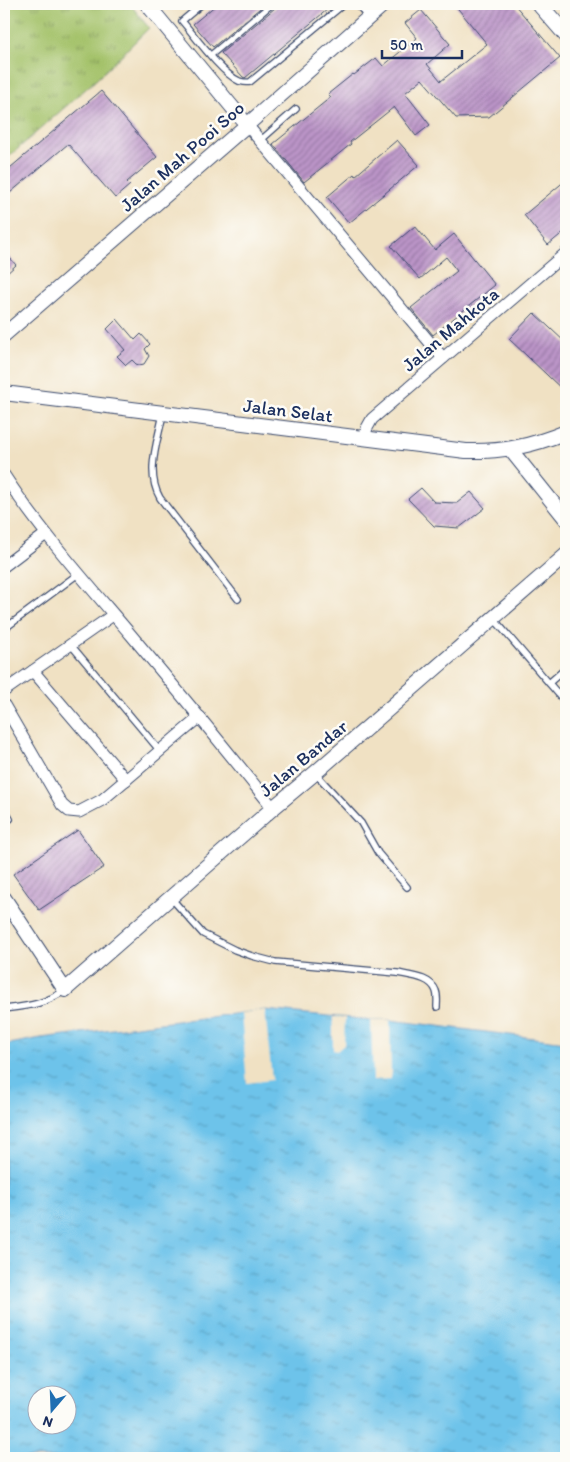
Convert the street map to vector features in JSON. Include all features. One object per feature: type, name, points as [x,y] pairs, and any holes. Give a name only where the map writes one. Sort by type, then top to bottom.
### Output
[{"type":"main road","points":[[539,4],[566,35]]},
{"type":"street","points":[[147,4],[443,358]]},
{"type":"street","name":"Jalan Mah Pooi Soo","points":[[4,335],[384,4]]},
{"type":"street","name":"Jalan Mahkota","points":[[364,438],[372,419],[566,253]]},
{"type":"street","name":"Jalan Selat","points":[[4,393],[466,451],[489,451],[527,446],[566,432]]},
{"type":"street","points":[[510,449],[566,519]]},
{"type":"street","points":[[4,476],[23,504],[78,574],[200,717],[273,808]]},
{"type":"street","points":[[4,566],[46,534]]},
{"type":"street","name":"Jalan Bandar","points":[[65,990],[566,555]]},
{"type":"street","points":[[4,691],[113,615]]},
{"type":"street","points":[[33,671],[126,780]]},
{"type":"street","points":[[4,705],[62,805],[69,811],[79,812],[102,800],[200,717]]},
{"type":"street","points":[[4,898],[65,990]]},
{"type":"lane","points":[[170,31],[202,4]]},
{"type":"lane","points":[[211,55],[272,4]]},
{"type":"lane","points":[[182,21],[219,65],[238,80],[245,83],[250,82],[344,4]]},
{"type":"lane","points":[[357,4],[368,18]]},
{"type":"lane","points":[[260,141],[296,109]]},
{"type":"lane","points":[[163,414],[152,465],[155,489],[238,599]]},
{"type":"lane","points":[[4,629],[78,574]]},
{"type":"lane","points":[[494,619],[565,699]]},
{"type":"lane","points":[[71,645],[160,751]]},
{"type":"lane","points":[[549,682],[566,668]]},
{"type":"lane","points":[[315,773],[361,823],[378,853],[407,887]]},
{"type":"lane","points":[[4,808],[10,819]]},
{"type":"lane","points":[[170,898],[203,934],[235,950],[276,962],[397,973],[417,977],[432,984],[437,993],[437,1008]]},
{"type":"lane","points":[[4,1009],[40,1003],[52,999],[65,990]]},
{"type":"green space","points":[[4,4],[130,4],[149,28],[97,79],[4,161]]},
{"type":"water","points":[[265,1010],[371,1020],[390,1020],[566,1042],[566,1458],[4,1458],[4,1045],[41,1038]]},
{"type":"pier","points":[[265,1010],[272,1080],[247,1083],[241,1013]]},
{"type":"pier","points":[[333,1017],[345,1018],[344,1045],[337,1051],[333,1050]]},
{"type":"pier","points":[[371,1020],[390,1020],[391,1079],[373,1080]]},
{"type":"building","points":[[217,4],[265,4],[213,47],[193,24]]},
{"type":"building","points":[[277,4],[334,4],[245,78],[221,53],[275,8]]},
{"type":"building","points":[[454,4],[514,4],[560,58],[489,117],[456,118],[422,79],[405,93],[430,125],[416,136],[394,107],[304,182],[273,144],[331,97],[328,94],[353,74],[376,58],[383,66],[417,38],[405,23],[421,10],[450,44],[427,64],[441,81],[487,44]]},
{"type":"building","points":[[101,91],[157,157],[127,182],[130,185],[115,198],[68,144],[4,198],[4,173]]},
{"type":"building","points":[[397,140],[419,165],[349,223],[327,197]]},
{"type":"building","points":[[566,180],[566,230],[548,245],[524,215]]},
{"type":"building","points":[[415,226],[435,250],[454,234],[495,285],[433,335],[411,308],[457,271],[446,257],[420,279],[391,246]]},
{"type":"building","points":[[4,251],[16,265],[4,276]]},
{"type":"building","points":[[534,313],[566,343],[566,393],[509,339]]},
{"type":"building","points":[[117,319],[135,340],[141,334],[150,344],[145,349],[149,356],[144,364],[136,364],[132,360],[126,365],[117,356],[125,350],[107,329]]},
{"type":"building","points":[[421,488],[434,502],[457,503],[471,492],[485,508],[459,528],[434,526],[408,499]]},
{"type":"building","points":[[78,830],[104,867],[39,910],[13,874]]}]
